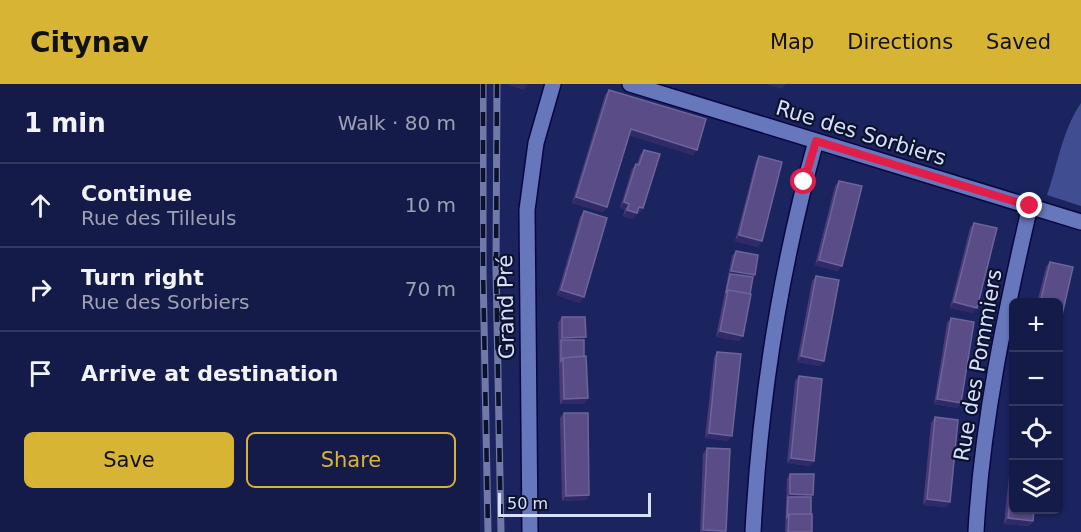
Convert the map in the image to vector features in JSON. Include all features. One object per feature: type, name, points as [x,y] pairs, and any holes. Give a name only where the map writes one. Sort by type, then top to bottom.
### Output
[{"type":"street","name":"Grand Pré","points":[[530,532],[526,210],[534,154],[553,84]]},
{"type":"street","name":"Rue des Sorbiers","points":[[630,84],[1081,222]]},
{"type":"street","points":[[753,532],[761,417],[774,322],[793,230],[816,141]]},
{"type":"street","name":"Rue des Pommiers","points":[[976,532],[986,421],[1002,328],[1030,206]]},
{"type":"shaded area","points":[[1081,103],[1081,206],[1047,195],[1069,125]]},
{"type":"building","points":[[609,90],[706,119],[697,150],[631,129],[607,207],[576,197]]},
{"type":"building","points":[[644,150],[660,154],[643,208],[639,207],[637,213],[627,210],[629,204],[624,202],[636,164],[639,165]]},
{"type":"building","points":[[759,156],[782,162],[762,241],[739,235]]},
{"type":"building","points":[[839,181],[862,186],[842,266],[819,260]]},
{"type":"building","points":[[584,211],[607,218],[584,297],[561,290]]},
{"type":"building","points":[[974,223],[997,228],[977,308],[954,302]]},
{"type":"building","points":[[736,251],[758,255],[755,275],[731,271]]},
{"type":"building","points":[[1050,262],[1073,267],[1063,311],[1063,298],[1041,298]]},
{"type":"building","points":[[730,274],[753,277],[750,294],[728,290],[726,293]]},
{"type":"building","points":[[816,276],[839,280],[824,361],[801,356]]},
{"type":"building","points":[[728,290],[751,294],[743,336],[720,331]]},
{"type":"building","points":[[562,317],[585,317],[586,337],[562,338]]},
{"type":"building","points":[[951,318],[974,322],[961,403],[937,399]]},
{"type":"building","points":[[561,340],[584,340],[584,356],[563,358],[561,361]]},
{"type":"building","points":[[717,352],[741,354],[732,436],[709,433]]},
{"type":"building","points":[[586,356],[588,398],[564,399],[563,358]]},
{"type":"building","points":[[799,376],[822,379],[814,461],[791,458]]},
{"type":"building","points":[[564,413],[588,413],[589,495],[566,496]]},
{"type":"building","points":[[935,417],[958,420],[950,502],[927,499]]},
{"type":"building","points":[[707,448],[730,449],[726,531],[703,530]]},
{"type":"building","points":[[790,474],[814,474],[813,495],[790,494]]},
{"type":"building","points":[[788,497],[811,497],[811,514],[789,514],[787,517]]},
{"type":"building","points":[[1009,509],[1009,514],[1034,514],[1033,521],[1008,518]]},
{"type":"building","points":[[789,514],[812,514],[812,532],[788,532]]},
{"type":"railway","points":[[483,84],[483,269],[488,532]]},
{"type":"railway","points":[[497,84],[496,269],[501,532]]},
{"type":"route","points":[[804,182],[816,141],[1030,206]]}]
